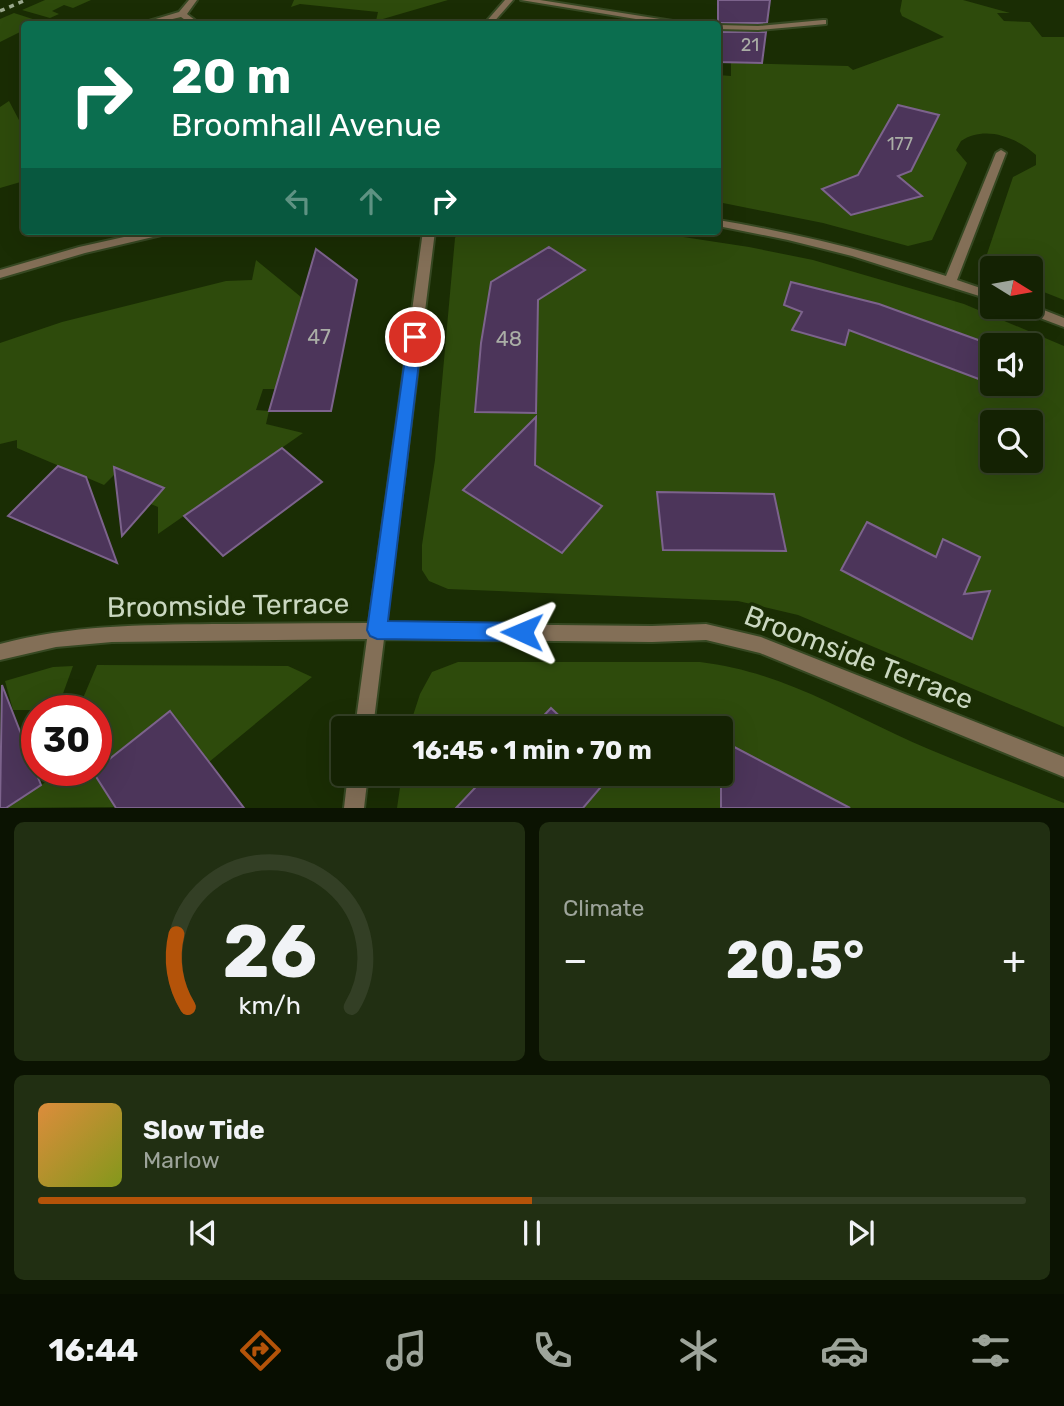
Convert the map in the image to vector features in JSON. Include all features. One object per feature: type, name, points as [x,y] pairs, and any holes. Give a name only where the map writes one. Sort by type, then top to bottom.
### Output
[{"type":"street","points":[[154,21],[182,13],[192,0]]},
{"type":"street","points":[[491,21],[509,0]]},
{"type":"street","points":[[525,0],[661,21]]},
{"type":"street","points":[[182,13],[192,21]]},
{"type":"street","points":[[721,27],[758,28],[823,22]]},
{"type":"street","points":[[950,281],[1001,153]]},
{"type":"street","points":[[721,224],[801,239],[980,292]]},
{"type":"street","points":[[0,274],[83,250],[149,235]]},
{"type":"street","points":[[366,716],[428,235]]},
{"type":"street","points":[[1043,315],[1064,323]]},
{"type":"street","name":"Broomside Terrace","points":[[0,652],[77,637],[377,630],[652,634],[679,631],[727,635],[761,645],[1064,768]]},
{"type":"street","points":[[354,807],[357,786]]},
{"type":"green space","points":[[45,0],[91,0],[73,8],[64,5],[52,11],[59,14],[50,18],[22,10]]},
{"type":"green space","points":[[294,0],[448,0],[376,21],[378,12],[300,4],[291,7]]},
{"type":"green space","points":[[902,0],[963,0],[1010,13],[997,13],[1004,21],[1030,22],[1042,37],[1064,37],[1064,300],[1043,292],[1043,256],[987,256],[1013,177],[1036,165],[1036,155],[1010,138],[1000,135],[980,134],[961,141],[956,150],[967,163],[932,240],[908,246],[823,223],[721,203],[721,75],[731,76],[731,63],[848,66],[853,70],[944,37],[902,16]]},
{"type":"green space","points":[[14,13],[39,21],[21,21],[21,32],[0,42],[0,19]]},
{"type":"green space","points":[[9,101],[21,122],[21,182],[0,188],[0,107]]},
{"type":"green space","points":[[457,235],[670,235],[813,260],[964,304],[980,311],[980,319],[1000,319],[1033,333],[980,333],[980,396],[1043,396],[1043,337],[1064,346],[1064,727],[798,615],[738,601],[448,589],[429,581],[422,570],[422,545],[435,460]]},
{"type":"green space","points":[[256,260],[318,311],[275,389],[263,389],[256,410],[269,411],[266,424],[303,433],[158,534],[158,507],[129,495],[120,469],[104,485],[17,448],[17,440],[0,444],[0,343],[62,322],[226,281],[252,280]]},
{"type":"green space","points":[[458,662],[700,662],[727,666],[777,681],[824,700],[937,753],[1064,803],[1064,808],[397,808],[400,786],[733,786],[733,716],[413,716],[420,694],[432,672]]},
{"type":"green space","points":[[97,665],[288,666],[312,677],[209,762],[112,769],[112,695],[84,695]]},
{"type":"green space","points":[[73,666],[62,695],[21,695],[21,710],[13,710],[5,681],[53,667]]},
{"type":"green space","points":[[40,786],[102,786],[116,807],[6,808]]},
{"type":"building","points":[[718,0],[770,0],[767,23],[718,21]]},
{"type":"building","points":[[721,32],[766,32],[762,63],[721,62]]},
{"type":"building","points":[[898,105],[939,115],[911,171],[898,176],[922,196],[851,215],[822,189],[858,175]]},
{"type":"building","points":[[549,247],[585,270],[538,300],[536,413],[475,412],[481,343],[491,282]]},
{"type":"building","points":[[316,249],[357,280],[331,411],[269,411]]},
{"type":"building","points":[[791,282],[879,304],[980,341],[980,379],[849,330],[845,345],[792,330],[802,312],[784,305]]},
{"type":"building","points":[[536,417],[535,465],[602,506],[562,553],[463,490]]},
{"type":"building","points":[[282,448],[322,482],[223,556],[184,516]]},
{"type":"building","points":[[58,466],[86,477],[117,563],[8,516]]},
{"type":"building","points":[[114,467],[164,488],[122,536]]},
{"type":"building","points":[[657,492],[774,494],[786,551],[663,550]]},
{"type":"building","points":[[867,522],[936,557],[943,539],[980,557],[964,594],[990,591],[972,639],[841,570]]},
{"type":"building","points":[[2,685],[21,734],[21,786],[39,786],[6,808],[0,808]]},
{"type":"building","points":[[551,708],[559,716],[543,716]]},
{"type":"building","points":[[170,711],[244,808],[116,808],[102,786],[112,786],[112,757]]},
{"type":"building","points":[[733,746],[850,808],[721,808],[721,786],[733,786]]},
{"type":"building","points":[[477,786],[602,786],[583,808],[456,808]]},
{"type":"railway","points":[[0,11],[26,0]]},
{"type":"route","points":[[415,337],[377,630],[522,632]]}]
